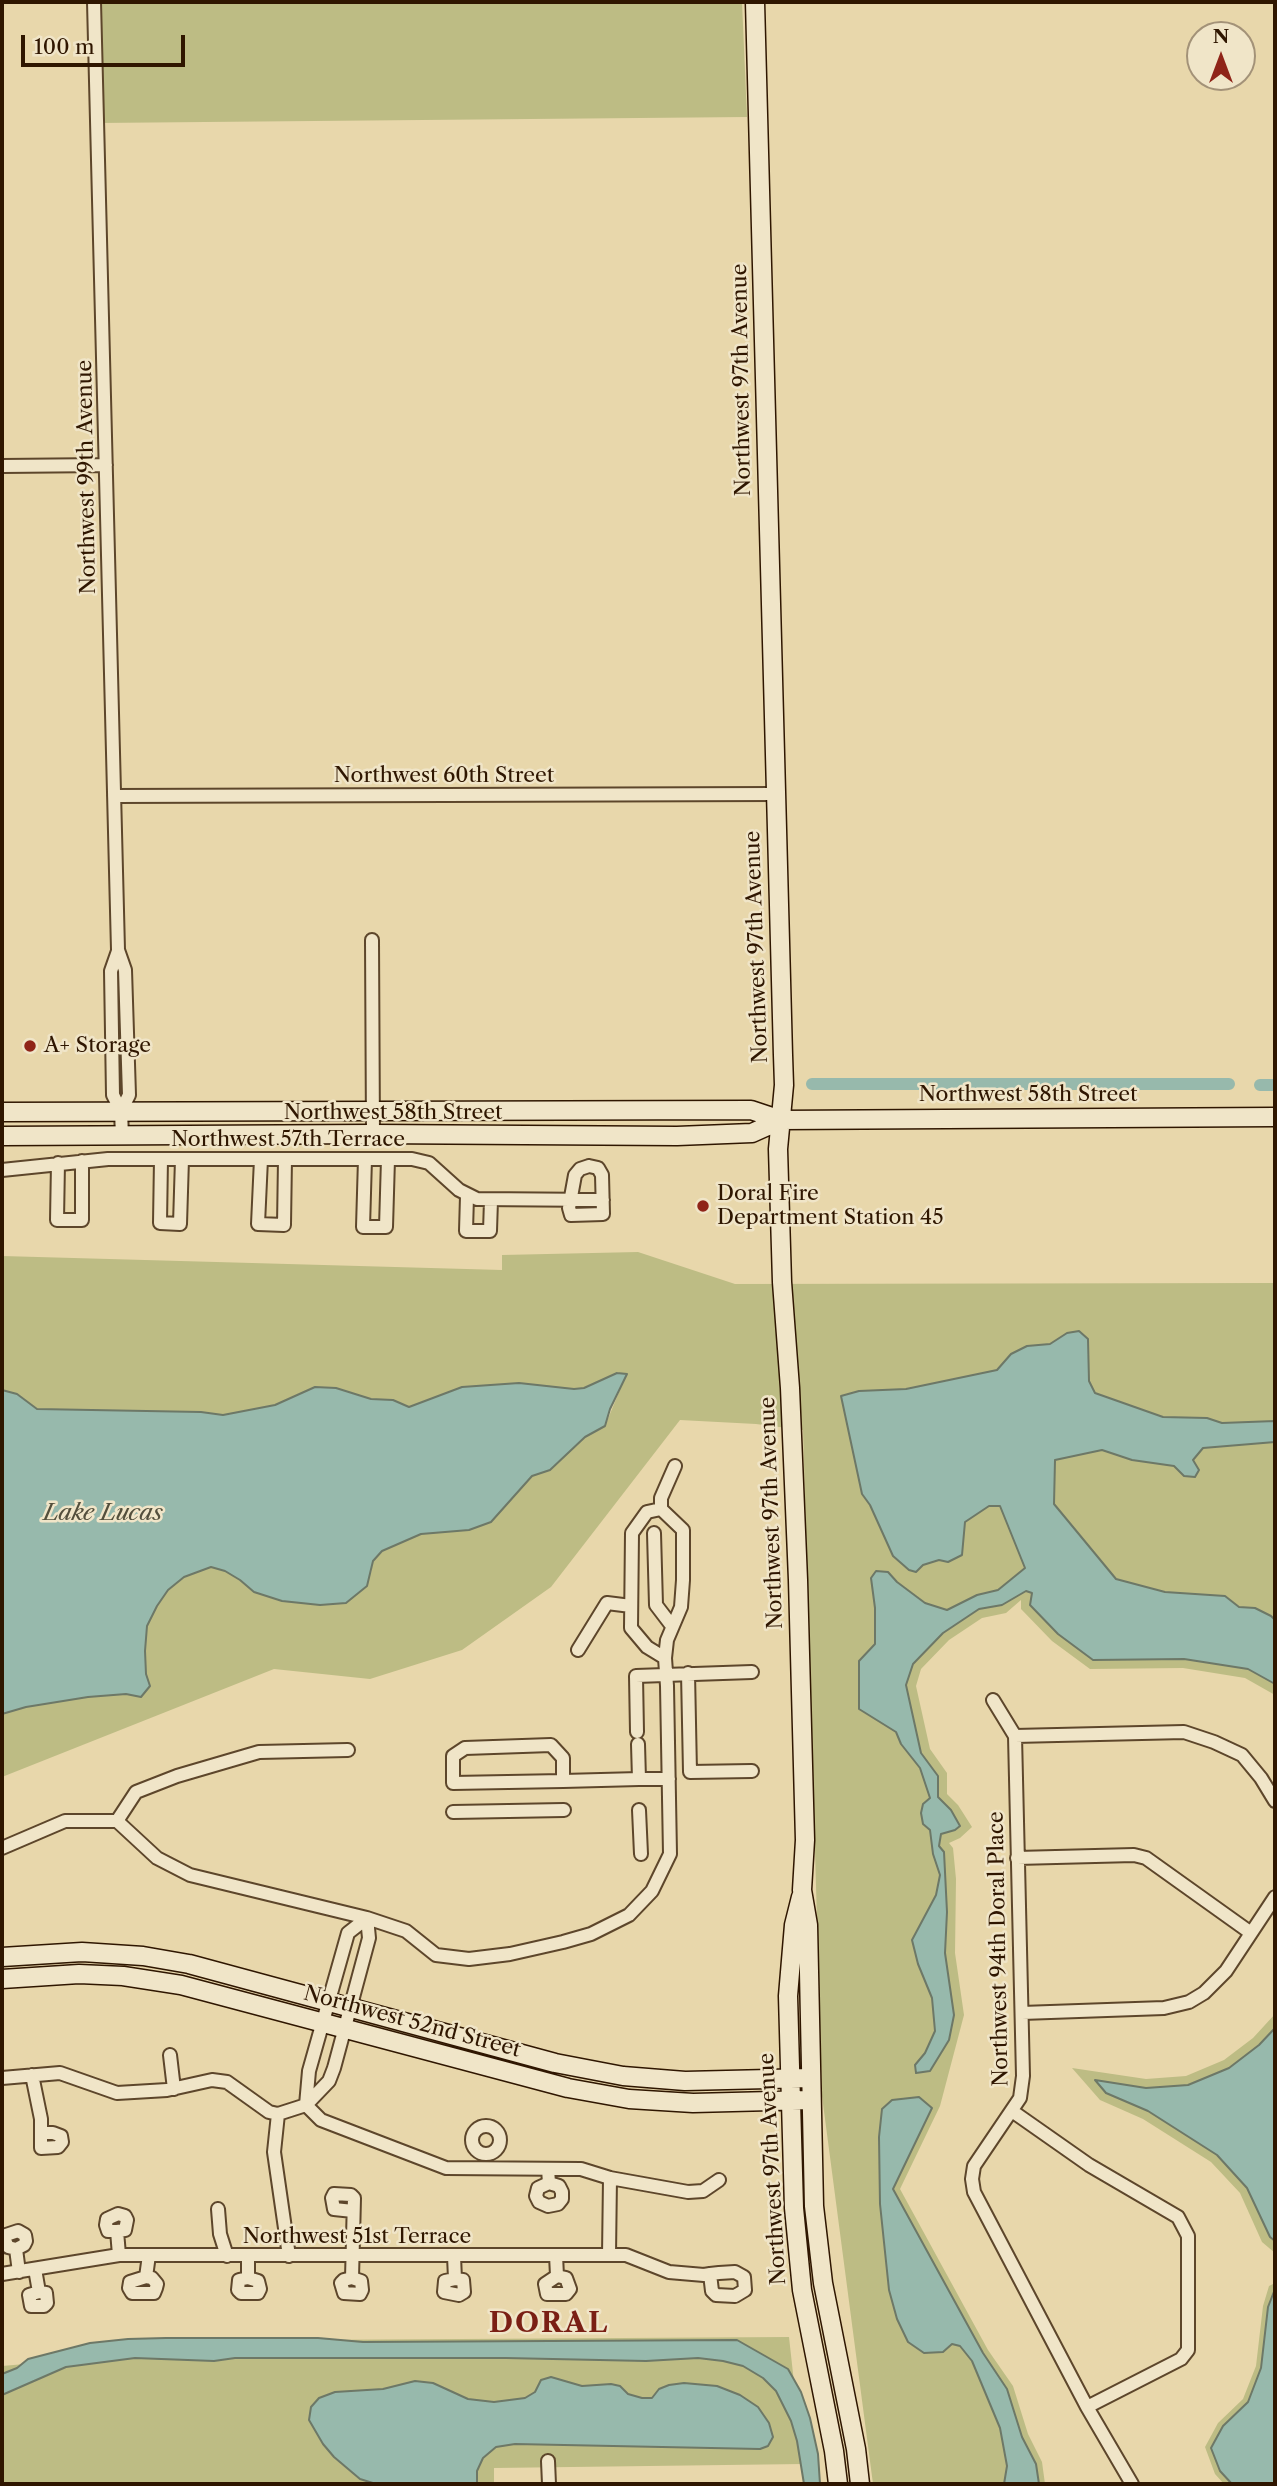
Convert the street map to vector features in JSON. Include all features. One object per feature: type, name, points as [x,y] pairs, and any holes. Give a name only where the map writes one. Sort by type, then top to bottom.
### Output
[{"type":"street","name":"Northwest 99th Avenue","points":[[94,2],[118,950],[111,971],[113,1096],[121,1111],[122,1136]]},
{"type":"street","name":"Northwest 97th Avenue","points":[[755,2],[783,1055],[778,1149],[798,1580],[804,1840],[802,1890],[808,1925],[814,2206],[823,2283],[856,2449],[860,2484]]},
{"type":"street","points":[[2,466],[106,466]]},
{"type":"street","name":"Northwest 60th Street","points":[[114,796],[775,794]]},
{"type":"street","points":[[372,940],[373,1134]]},
{"type":"street","name":"Northwest 58th Street","points":[[2,1112],[751,1110],[781,1120],[1275,1117]]},
{"type":"street","name":"Northwest 58th Street","points":[[2,1136],[698,1136],[752,1133],[781,1120]]},
{"type":"street","points":[[161,1159],[160,1223],[180,1224],[182,1159]]},
{"type":"street","points":[[261,1159],[258,1224],[284,1225],[285,1159]]},
{"type":"street","points":[[365,1159],[363,1227],[386,1227],[388,1159]]},
{"type":"street","name":"Northwest 57th Terrace","points":[[2,1170],[82,1161],[417,1159],[429,1163],[467,1196]]},
{"type":"street","points":[[58,1163],[57,1220],[82,1220],[82,1161]]},
{"type":"street","points":[[589,1166],[598,1168],[602,1175],[603,1214],[571,1215],[571,1200],[577,1171],[589,1166]]},
{"type":"street","points":[[491,1200],[490,1231],[466,1231],[467,1196],[491,1200],[571,1200]]},
{"type":"street","points":[[2,1848],[65,1821],[117,1821],[157,1858],[190,1874],[367,1918],[406,1931],[436,1955],[469,1959],[510,1954],[591,1934],[629,1915],[652,1891],[670,1854],[665,1658],[667,1640],[681,1607],[682,1530],[661,1509],[661,1499],[676,1466]]},
{"type":"street","points":[[661,1509],[647,1513],[632,1533],[631,1628],[647,1647],[665,1658]]},
{"type":"street","points":[[654,1533],[656,1605],[672,1626]]},
{"type":"street","points":[[578,1650],[607,1603],[631,1606]]},
{"type":"street","points":[[639,1779],[636,1676],[752,1672]]},
{"type":"street","points":[[688,1673],[690,1772],[752,1771]]},
{"type":"street","points":[[993,1700],[1015,1736],[1184,1732],[1214,1742],[1242,1755],[1261,1777],[1275,1801]]},
{"type":"street","name":"Northwest 94th Doral Place","points":[[1015,1736],[1023,2076],[1020,2098],[974,2166],[974,2192],[1087,2407],[1132,2484]]},
{"type":"street","points":[[564,1781],[563,1758],[551,1745],[465,1748],[453,1756],[453,1783],[564,1781],[639,1779],[669,1779]]},
{"type":"street","points":[[117,1821],[136,1792],[177,1776],[259,1752],[348,1749]]},
{"type":"street","points":[[453,1812],[564,1810]]},
{"type":"street","points":[[639,1810],[641,1854]]},
{"type":"street","points":[[1017,1858],[1134,1855],[1146,1858],[1251,1933]]},
{"type":"street","name":"Northwest 97th Avenue","points":[[802,1890],[793,1924],[788,1996],[794,2208],[802,2290],[838,2484]]},
{"type":"street","points":[[1022,2013],[1164,2008],[1189,2002],[1204,1993],[1226,1971],[1275,1897]]},
{"type":"street","points":[[306,2105],[309,2071],[348,1933],[367,1918]]},
{"type":"street","points":[[2,2078],[60,2073],[117,2093],[174,2089],[212,2080],[227,2082],[255,2104],[278,2115],[306,2105],[329,2081],[369,1938],[367,1918]]},
{"type":"street","name":"Northwest 52nd Street","points":[[2,1957],[63,1952],[105,1953],[189,1964],[555,2063],[602,2073],[695,2081],[811,2078]]},
{"type":"street","points":[[104,1975],[105,1953]]},
{"type":"street","name":"Northwest 52nd Street","points":[[2,1979],[54,1974],[104,1975],[201,1989],[568,2088],[646,2101],[693,2103],[811,2099]]},
{"type":"street","points":[[170,2055],[174,2089]]},
{"type":"street","points":[[32,2075],[41,2133]]},
{"type":"street","points":[[646,2101],[649,2079]]},
{"type":"street","points":[[306,2105],[321,2120],[446,2168],[581,2169],[610,2178],[688,2192],[703,2191],[719,2180]]},
{"type":"street","points":[[1012,2111],[1089,2165],[1178,2217],[1188,2236],[1188,2350],[1181,2359],[1087,2407]]},
{"type":"street","points":[[278,2115],[274,2152],[289,2256]]},
{"type":"street","points":[[488,2153],[488,2168]]},
{"type":"street","points":[[548,2169],[549,2183]]},
{"type":"street","points":[[609,2255],[610,2178]]},
{"type":"street","points":[[218,2208],[220,2234],[227,2256]]},
{"type":"street","points":[[352,2278],[353,2211]]},
{"type":"street","points":[[117,2231],[119,2255]]},
{"type":"street","points":[[16,2249],[19,2272]]},
{"type":"street","name":"Northwest 51st Terrace","points":[[2,2274],[119,2255],[626,2255],[669,2272],[710,2274]]},
{"type":"street","points":[[146,2277],[149,2255]]},
{"type":"street","points":[[556,2255],[557,2276]]},
{"type":"street","points":[[248,2256],[248,2278]]},
{"type":"street","points":[[454,2256],[455,2279]]},
{"type":"street","points":[[35,2269],[39,2292]]},
{"type":"street","points":[[548,2460],[550,2484]]},
{"type":"shaded area","points":[[98,2],[742,2],[747,117],[97,123]]},
{"type":"shaded area","points":[[638,1252],[735,1284],[1275,1283],[1275,1695],[1245,1678],[1183,1668],[1090,1669],[1052,1641],[1021,1609],[1021,1600],[1006,1613],[982,1618],[949,1640],[921,1669],[916,1686],[930,1749],[947,1773],[947,1794],[958,1805],[972,1827],[960,1838],[949,1843],[953,1848],[956,1879],[955,1953],[964,2015],[940,2106],[900,2189],[988,2350],[1013,2386],[1028,2434],[1042,2462],[1045,2484],[873,2484],[822,2096],[803,1430],[756,1424],[680,1420],[551,1587],[462,1650],[370,1679],[274,1669],[2,1777],[2,1714],[26,1707],[88,1697],[126,1693],[141,1696],[150,1686],[146,1674],[147,1626],[168,1590],[184,1577],[211,1567],[225,1571],[254,1592],[282,1601],[320,1605],[371,1573],[373,1561],[382,1551],[421,1534],[469,1530],[507,1503],[532,1476],[550,1470],[585,1437],[605,1426],[626,1375],[617,1373],[584,1388],[574,1389],[519,1383],[462,1387],[409,1407],[393,1400],[371,1399],[336,1388],[275,1405],[223,1415],[201,1412],[37,1409],[17,1394],[2,1390],[2,1256],[502,1270],[502,1255]]},
{"type":"shaded area","points":[[1275,2014],[1275,2253],[1262,2242],[1240,2193],[1211,2162],[1143,2119],[1100,2100],[1072,2068],[1146,2079],[1186,2076],[1224,2060],[1253,2038]]},
{"type":"shaded area","points":[[1275,2283],[1275,2484],[1224,2484],[1215,2474],[1205,2447],[1218,2423],[1243,2399],[1256,2366],[1263,2306],[1269,2286]]},
{"type":"shaded area","points":[[789,2337],[803,2464],[494,2468],[494,2484],[2,2484],[2,2366],[299,2340]]},
{"type":"water","points":[[1079,1331],[1088,1339],[1089,1381],[1095,1393],[1163,1417],[1207,1418],[1222,1423],[1275,1421],[1275,1442],[1203,1448],[1193,1460],[1199,1470],[1195,1477],[1184,1476],[1174,1466],[1132,1460],[1102,1450],[1055,1460],[1054,1504],[1116,1579],[1165,1592],[1225,1596],[1239,1607],[1255,1608],[1271,1616],[1275,1620],[1275,1684],[1248,1669],[1184,1659],[1093,1660],[1058,1634],[1030,1605],[1032,1593],[1026,1591],[1002,1605],[979,1609],[943,1633],[913,1664],[906,1685],[921,1753],[938,1776],[938,1797],[951,1810],[960,1826],[941,1834],[939,1846],[944,1852],[947,1912],[945,1953],[954,2015],[949,2040],[930,2071],[916,2073],[915,2065],[925,2053],[935,2031],[932,1998],[918,1964],[912,1940],[936,1895],[940,1875],[933,1854],[930,1830],[923,1824],[923,1804],[930,1798],[920,1768],[901,1744],[896,1732],[859,1709],[859,1661],[875,1644],[875,1608],[871,1578],[876,1571],[888,1572],[925,1603],[947,1610],[977,1595],[998,1590],[1025,1568],[1000,1506],[989,1506],[965,1522],[962,1555],[948,1562],[939,1560],[923,1565],[916,1572],[909,1570],[893,1556],[870,1505],[862,1494],[841,1396],[859,1391],[906,1389],[997,1370],[1011,1354],[1027,1346],[1050,1344],[1067,1333]]},
{"type":"water","name":"Lake Lucas","points":[[617,1373],[627,1374],[605,1426],[585,1437],[550,1470],[532,1476],[491,1522],[469,1530],[421,1534],[382,1551],[373,1561],[367,1586],[346,1603],[320,1605],[282,1601],[254,1592],[225,1571],[211,1567],[184,1577],[168,1590],[157,1606],[147,1626],[146,1674],[150,1686],[141,1697],[126,1694],[88,1697],[26,1707],[2,1714],[2,1390],[17,1394],[37,1409],[201,1412],[223,1415],[275,1405],[315,1387],[336,1388],[371,1399],[393,1400],[409,1407],[462,1387],[519,1383],[574,1389],[584,1388]]},
{"type":"water","points":[[1275,2028],[1275,2241],[1270,2237],[1247,2188],[1217,2155],[1148,2111],[1106,2093],[1095,2080],[1146,2088],[1188,2085],[1229,2068],[1259,2045]]},
{"type":"water","points":[[919,2097],[932,2108],[893,2189],[983,2353],[1007,2389],[1022,2437],[1036,2464],[1039,2484],[1004,2484],[1007,2466],[1000,2428],[972,2361],[960,2346],[952,2344],[943,2352],[924,2353],[908,2342],[897,2319],[889,2290],[880,2204],[879,2137],[882,2109],[892,2100]]},
{"type":"water","points":[[1275,2289],[1275,2484],[1232,2484],[1220,2471],[1211,2448],[1223,2426],[1248,2402],[1261,2368],[1268,2307]]},
{"type":"water","points":[[166,2338],[318,2338],[363,2342],[737,2340],[788,2369],[801,2392],[810,2418],[818,2454],[820,2484],[804,2484],[791,2421],[776,2391],[763,2378],[743,2366],[698,2358],[646,2361],[235,2358],[214,2361],[135,2358],[66,2367],[2,2395],[2,2374],[17,2368],[28,2359],[90,2343]]},
{"type":"water","points":[[551,2377],[582,2386],[620,2386],[628,2394],[642,2398],[652,2398],[659,2389],[669,2385],[684,2383],[717,2386],[740,2395],[758,2407],[769,2423],[773,2437],[768,2446],[760,2449],[515,2444],[496,2447],[483,2458],[477,2471],[477,2484],[376,2484],[360,2479],[334,2457],[309,2420],[311,2407],[319,2398],[335,2392],[383,2389],[415,2381],[433,2383],[468,2399],[494,2402],[525,2398],[535,2392],[541,2380]]},
{"type":"waterway","points":[[812,1084],[1229,1084]]},
{"type":"waterway","points":[[1260,1085],[1275,1085]]},
{"type":"place","name":"A+ Storage","points":[[30,1046]]},
{"type":"place","name":"Doral Fire Department Station 45","points":[[703,1206]]},
{"type":"district","name":"DORAL","points":[[549,2324]]}]
